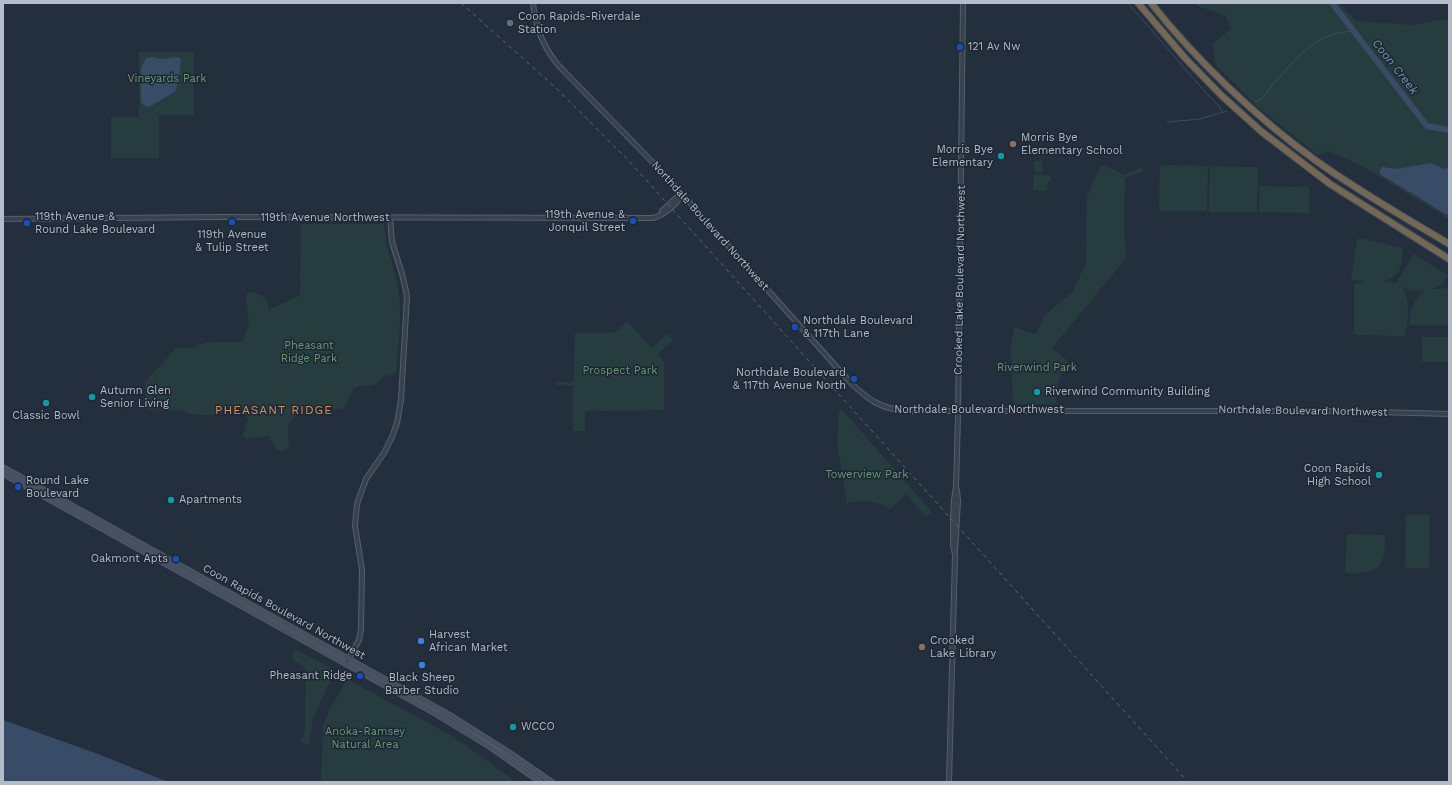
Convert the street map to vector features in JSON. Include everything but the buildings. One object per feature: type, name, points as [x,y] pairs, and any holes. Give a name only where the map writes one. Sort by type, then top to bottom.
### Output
[{"type":"highway","points":[[1138,3],[1185,58],[1221,95],[1262,132],[1330,184],[1449,259]]},
{"type":"highway","points":[[1151,3],[1188,46],[1236,94],[1269,124],[1314,160],[1449,244]]},
{"type":"main road","name":"Coon Rapids Boulevard Northwest","points":[[3,467],[350,658],[480,733],[552,782]]},
{"type":"main road","name":"Coon Rapids Boulevard Northwest","points":[[3,474],[467,732],[540,782]]},
{"type":"street","name":"Northdale Boulevard Northwest","points":[[532,3],[539,34],[548,52],[558,65],[619,127],[682,195],[861,394],[874,403],[888,409],[907,411],[1345,411],[1449,414]]},
{"type":"street","name":"Crooked Lake Boulevard Northwest","points":[[949,782],[954,555],[957,545],[958,501],[956,486],[963,3]]},
{"type":"street","name":"119th Avenue Northwest","points":[[3,219],[647,218],[661,212],[676,197],[682,195]]},
{"type":"street","points":[[346,664],[359,640],[361,629],[362,570],[354,526],[358,501],[366,479],[384,453],[392,437],[402,394],[407,296],[392,242],[390,218]]},
{"type":"green space","points":[[1195,3],[1339,3],[1356,21],[1412,25],[1440,20],[1449,20],[1449,219],[1362,166],[1329,151],[1318,155],[1261,110],[1215,64],[1213,43],[1231,29],[1226,16],[1198,6]]},
{"type":"green space","name":"Vineyards Park","points":[[139,52],[194,52],[194,115],[159,115],[159,158],[111,158],[111,117],[139,117]]},
{"type":"green space","points":[[1034,161],[1042,161],[1042,172],[1034,172]]},
{"type":"green space","name":"Riverwind Park","points":[[1101,165],[1116,170],[1123,175],[1142,167],[1143,171],[1125,178],[1124,227],[1126,258],[1052,348],[1068,361],[1059,381],[1056,404],[1013,404],[1011,350],[1014,327],[1036,334],[1044,316],[1073,291],[1086,263],[1087,197]]},
{"type":"green space","points":[[1160,165],[1208,166],[1207,211],[1159,211]]},
{"type":"green space","points":[[1210,166],[1258,167],[1257,212],[1209,212]]},
{"type":"green space","points":[[1034,174],[1044,176],[1050,175],[1051,180],[1048,182],[1047,191],[1033,190]]},
{"type":"green space","points":[[1259,186],[1309,187],[1309,213],[1259,212]]},
{"type":"green space","name":"Pheasant Ridge Park","points":[[301,224],[384,224],[386,240],[398,287],[400,308],[400,330],[396,373],[382,378],[375,385],[354,388],[344,409],[321,409],[305,411],[299,414],[293,419],[288,427],[289,448],[282,452],[276,448],[268,436],[246,439],[243,435],[248,419],[243,411],[228,411],[213,415],[194,415],[183,411],[145,410],[145,382],[176,348],[194,348],[196,345],[210,342],[243,342],[249,323],[246,295],[249,292],[259,294],[266,298],[269,310],[300,295]]},
{"type":"green space","points":[[1360,238],[1403,248],[1401,265],[1397,274],[1394,277],[1383,281],[1396,283],[1414,254],[1449,276],[1440,285],[1432,289],[1449,288],[1449,325],[1409,325],[1413,306],[1421,294],[1425,291],[1413,291],[1402,287],[1407,298],[1408,305],[1407,324],[1404,336],[1356,335],[1354,332],[1354,285],[1366,281],[1351,280],[1357,240]]},
{"type":"green space","name":"Prospect Park","points":[[627,321],[652,348],[667,334],[673,340],[658,354],[664,362],[664,410],[585,411],[585,431],[573,431],[573,385],[556,385],[555,382],[574,382],[575,333],[614,333]]},
{"type":"green space","points":[[1422,337],[1449,337],[1449,362],[1422,362]]},
{"type":"green space","name":"Towerview Park","points":[[839,411],[844,412],[932,512],[926,517],[906,494],[890,509],[874,502],[858,501],[847,503],[837,444]]},
{"type":"green space","points":[[1406,515],[1430,515],[1429,568],[1405,568]]},
{"type":"green space","points":[[1347,534],[1385,535],[1384,555],[1378,567],[1365,572],[1345,573]]},
{"type":"green space","points":[[295,650],[330,667],[334,673],[313,718],[309,744],[305,744],[301,741],[305,730],[306,671],[304,667],[292,659]]},
{"type":"green space","name":"Anoka-Ramsey Natural Area","points":[[347,679],[454,737],[516,782],[321,782],[323,727],[329,710]]},
{"type":"water","points":[[153,57],[161,59],[177,57],[181,59],[179,78],[175,92],[149,107],[144,106],[141,102],[141,68],[146,58]]},
{"type":"water","points":[[1430,163],[1444,169],[1449,168],[1449,216],[1380,174],[1382,167],[1398,169]]},
{"type":"water","points":[[3,720],[98,754],[168,782],[3,782]]},
{"type":"waterway","points":[[1128,3],[1206,93],[1220,107],[1222,112]]},
{"type":"waterway","name":"Coon Creek","points":[[1332,3],[1427,126],[1449,130]]},
{"type":"waterway","points":[[1255,102],[1264,97],[1272,85],[1300,55],[1316,42],[1334,34],[1353,31]]},
{"type":"waterway","points":[[1167,122],[1200,119],[1227,111]]},
{"type":"railway","points":[[461,3],[555,87],[628,160],[1188,782]]},
{"type":"place","name":"Coon Rapids-Riverdale Station","points":[[510,23]]},
{"type":"place","name":"121 Av Nw","points":[[960,47]]},
{"type":"place","name":"Morris Bye Elementary School","points":[[1013,144]]},
{"type":"place","name":"Morris Bye Elementary","points":[[1001,156]]},
{"type":"place","name":"119th Avenue & Jonquil Street","points":[[633,221]]},
{"type":"place","name":"119th Avenue & Tulip Street","points":[[232,222]]},
{"type":"place","name":"119th Avenue & Round Lake Boulevard","points":[[27,223]]},
{"type":"place","name":"Northdale Boulevard & 117th Lane","points":[[795,327]]},
{"type":"place","name":"Northdale Boulevard & 117th Avenue North","points":[[854,379]]},
{"type":"place","name":"Riverwind Community Building","points":[[1037,392]]},
{"type":"place","name":"Autumn Glen Senior Living","points":[[92,397]]},
{"type":"place","name":"Classic Bowl","points":[[46,403]]},
{"type":"place","name":"Coon Rapids High School","points":[[1379,475]]},
{"type":"place","name":"Round Lake Boulevard","points":[[18,487]]},
{"type":"place","name":"Apartments","points":[[171,500]]},
{"type":"place","name":"Oakmont Apts","points":[[176,559]]},
{"type":"place","name":"Harvest African Market","points":[[421,641]]},
{"type":"place","name":"Crooked Lake Library","points":[[922,647]]},
{"type":"place","name":"Black Sheep Barber Studio","points":[[422,665]]},
{"type":"place","name":"Pheasant Ridge","points":[[360,676]]},
{"type":"place","name":"WCCO","points":[[513,727]]},
{"type":"district","name":"PHEASANT RIDGE","points":[[274,410]]}]
